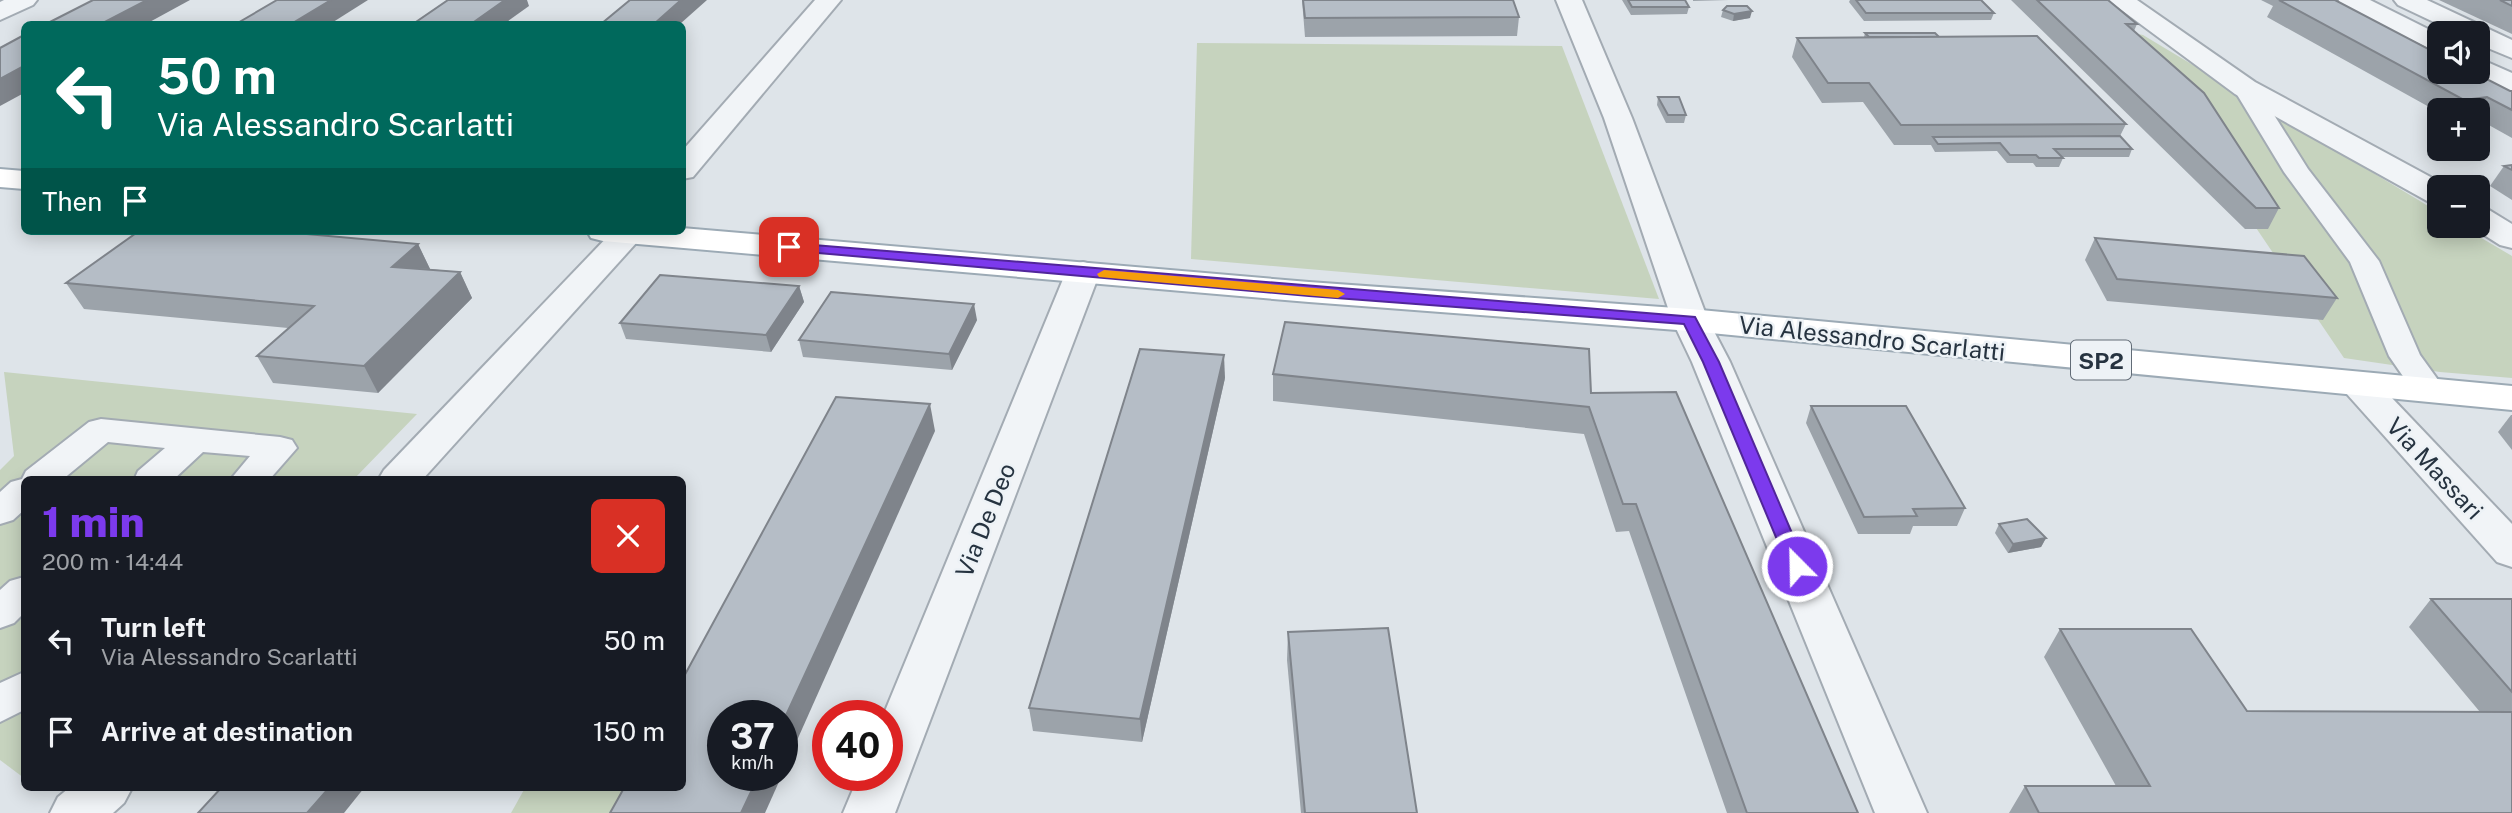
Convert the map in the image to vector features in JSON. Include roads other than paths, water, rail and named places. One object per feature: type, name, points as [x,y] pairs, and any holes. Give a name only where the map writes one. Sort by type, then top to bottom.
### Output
[{"type":"main road","points":[[0,178],[21,180]]},
{"type":"main road","name":"Via Alessandro Scarlatti","points":[[656,235],[1690,320],[2512,398]]},
{"type":"street","points":[[0,12],[23,0]]},
{"type":"street","points":[[686,165],[828,0]]},
{"type":"street","points":[[1569,0],[1618,118],[1690,320],[1711,362],[1901,813]]},
{"type":"street","points":[[2121,0],[2245,88],[2427,188]]},
{"type":"street","points":[[2351,0],[2427,39]]},
{"type":"street","points":[[2407,0],[2450,21]]},
{"type":"street","points":[[2490,40],[2512,50]]},
{"type":"street","points":[[2490,72],[2512,84]]},
{"type":"street","points":[[2245,88],[2297,173],[2364,261],[2405,356],[2430,391]]},
{"type":"street","points":[[2490,224],[2512,238]]},
{"type":"street","points":[[402,476],[618,235]]},
{"type":"street","name":"Via De Deo","points":[[903,728],[1083,272]]},
{"type":"street","name":"Via Massari","points":[[2359,385],[2506,539]]},
{"type":"street","points":[[44,476],[101,430],[280,448],[251,476]]},
{"type":"street","points":[[155,476],[196,439]]},
{"type":"street","points":[[0,511],[21,494]]},
{"type":"street","points":[[0,613],[21,594]]},
{"type":"street","points":[[76,813],[102,791]]},
{"type":"street","points":[[869,813],[878,791]]}]
